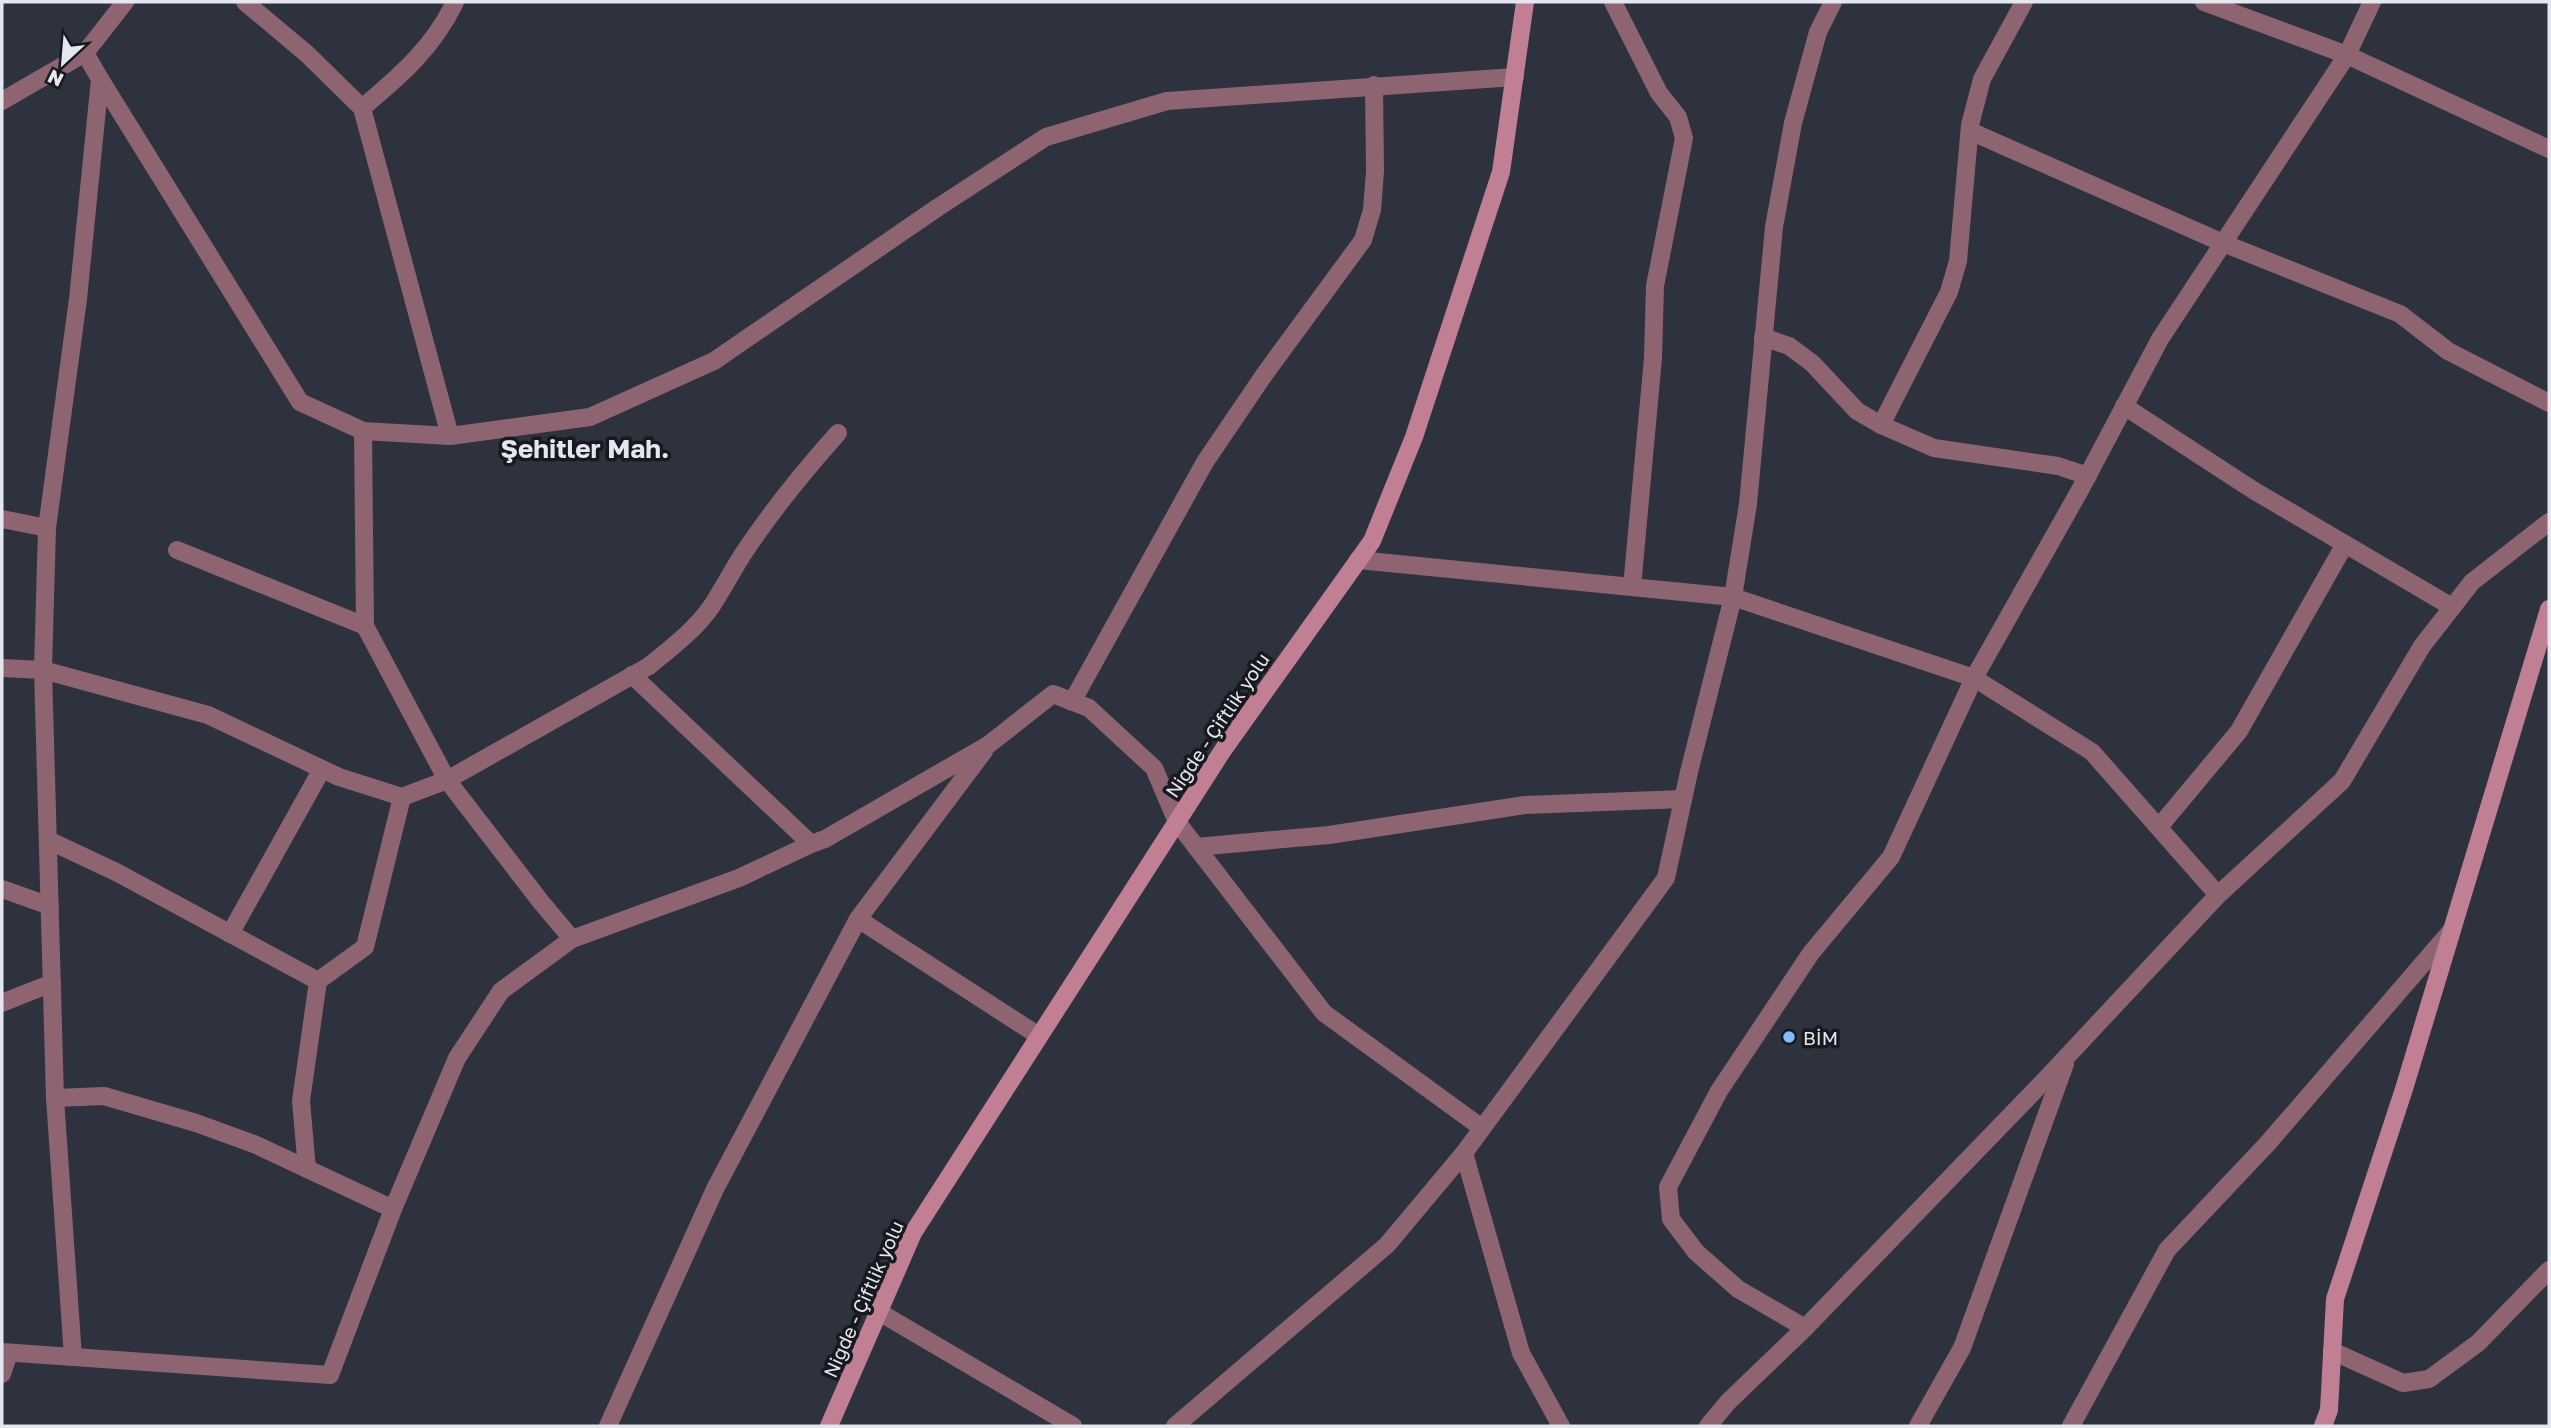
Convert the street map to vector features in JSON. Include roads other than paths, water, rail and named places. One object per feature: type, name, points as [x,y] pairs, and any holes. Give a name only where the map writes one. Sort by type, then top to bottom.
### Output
[{"type":"main road","name":"Niğde - Çiftlik yolu","points":[[829,1426],[913,1233],[1223,750],[1372,541],[1414,436],[1501,172],[1525,2]]},
{"type":"main road","points":[[2323,1426],[2329,1410],[2335,1299],[2404,1089],[2549,609]]},
{"type":"street","points":[[2,101],[85,53],[125,2]]},
{"type":"street","points":[[246,2],[307,54],[362,108],[450,436]]},
{"type":"street","points":[[362,108],[402,75],[443,27],[455,2]]},
{"type":"street","points":[[1614,2],[1659,93],[1678,117],[1684,138],[1655,286],[1653,358],[1632,587]]},
{"type":"street","points":[[1175,1426],[1387,1245],[1464,1153],[1666,878],[1733,597],[1748,504],[1774,227],[1793,123],[1818,32],[1833,2]]},
{"type":"street","points":[[1881,425],[1949,292],[1958,261],[1970,131],[1982,79],[2024,2]]},
{"type":"street","points":[[2204,2],[2347,55],[2549,149]]},
{"type":"street","points":[[1805,1328],[1738,1289],[1696,1252],[1671,1219],[1668,1187],[1719,1091],[1803,964],[1891,857],[1974,678],[2088,476],[2160,339],[2347,55],[2372,2]]},
{"type":"street","points":[[85,53],[300,402],[363,431],[450,436],[590,417],[714,361],[1046,136],[1167,101],[1514,77]]},
{"type":"street","points":[[73,1357],[55,1098],[43,670],[47,528],[78,299],[100,79]]},
{"type":"street","points":[[1072,702],[1205,462],[1264,375],[1363,240],[1372,210],[1375,171],[1374,86]]},
{"type":"street","points":[[1970,131],[2223,243],[2400,314],[2448,351],[2549,403]]},
{"type":"street","points":[[1763,337],[1789,346],[1812,363],[1857,411],[1881,425],[1934,447],[2058,466],[2088,476]]},
{"type":"street","points":[[2124,406],[2253,490],[2452,607]]},
{"type":"street","points":[[363,431],[365,626],[447,780],[572,939]]},
{"type":"street","points":[[2,668],[43,670],[208,715],[339,777],[402,797],[447,780],[649,666],[681,639],[711,608],[745,551],[799,476],[838,433]]},
{"type":"street","points":[[2,519],[47,528]]},
{"type":"street","points":[[1708,1426],[1728,1402],[1805,1328],[2068,1055],[2218,895],[2342,781],[2423,646],[2472,582],[2549,523]]},
{"type":"street","points":[[2159,827],[2239,731],[2345,544]]},
{"type":"street","points":[[177,550],[365,626]]},
{"type":"street","points":[[1358,560],[1733,597],[1974,678],[2092,752],[2218,895]]},
{"type":"street","points":[[632,675],[811,844]]},
{"type":"street","points":[[2,1374],[5,1352],[330,1375],[393,1209],[457,1058],[501,991],[572,939],[739,878],[825,839],[988,745],[1053,694],[1089,708],[1154,768],[1177,822],[1324,1013],[1482,1128]]},
{"type":"street","points":[[608,1426],[715,1189],[858,919],[988,745]]},
{"type":"street","points":[[230,934],[321,769]]},
{"type":"street","points":[[307,1170],[301,1101],[318,981],[365,947],[402,797]]},
{"type":"street","points":[[1196,846],[1329,835],[1525,805],[1684,799]]},
{"type":"street","points":[[48,840],[116,872],[318,981]]},
{"type":"street","points":[[2,889],[50,906]]},
{"type":"street","points":[[858,919],[1039,1036]]},
{"type":"street","points":[[2071,1426],[2167,1250],[2268,1143],[2452,930]]},
{"type":"street","points":[[2,1003],[52,983]]},
{"type":"street","points":[[1919,1426],[1962,1348],[2068,1055]]},
{"type":"street","points":[[55,1098],[104,1096],[196,1123],[254,1144],[393,1209]]},
{"type":"street","points":[[1464,1153],[1521,1353],[1561,1426]]},
{"type":"street","points":[[2332,1351],[2403,1383],[2429,1379],[2478,1343],[2549,1270]]},
{"type":"street","points":[[878,1312],[1073,1426]]},
{"type":"place","name":"BİM","points":[[1789,1037]]},
{"type":"district","name":"Şehitler Mah.","points":[[585,448]]}]
